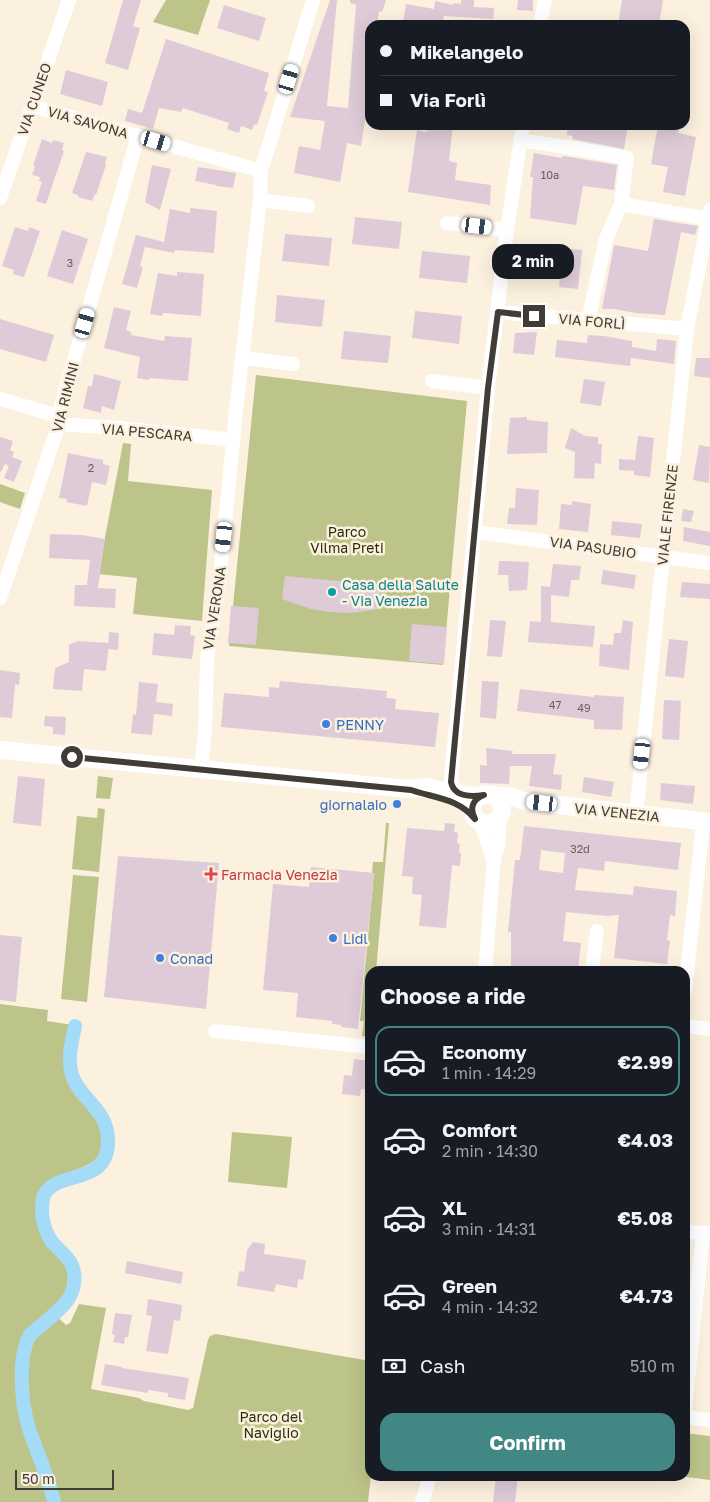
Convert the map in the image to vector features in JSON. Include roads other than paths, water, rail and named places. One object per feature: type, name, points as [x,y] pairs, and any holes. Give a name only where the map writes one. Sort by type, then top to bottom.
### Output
[{"type":"street","name":"VIA CUNEO","points":[[0,198],[69,0]]},
{"type":"street","name":"VIA VERONA","points":[[201,769],[205,731],[207,658],[219,585],[260,200],[260,171],[313,0]]},
{"type":"street","points":[[541,20],[545,0]]},
{"type":"street","name":"VIA SAVONA","points":[[32,106],[260,171]]},
{"type":"street","points":[[460,794],[453,787],[451,778],[488,388],[507,230],[522,130]]},
{"type":"street","name":"VIA RIMINI","points":[[0,598],[59,420],[138,136]]},
{"type":"street","points":[[520,140],[627,158],[621,204],[606,239],[588,321]]},
{"type":"street","points":[[260,200],[308,206]]},
{"type":"street","points":[[621,204],[709,216]]},
{"type":"street","name":"VIALE FIRENZE","points":[[636,814],[686,329],[709,216]]},
{"type":"street","points":[[447,223],[507,230]]},
{"type":"street","name":"VIA FORLÌ","points":[[498,312],[686,329]]},
{"type":"street","points":[[243,358],[293,364]]},
{"type":"street","points":[[432,381],[488,388]]},
{"type":"street","name":"VIA PESCARA","points":[[0,399],[59,420],[234,440]]},
{"type":"street","name":"VIA PASUBIO","points":[[475,532],[710,563]]},
{"type":"street","name":"VIA VENEZIA","points":[[0,750],[408,789],[426,788],[470,796],[512,797],[523,801],[707,822]]},
{"type":"street","name":"VIA VENEZIA","points":[[408,789],[454,802],[469,812],[476,820]]},
{"type":"street","points":[[485,966],[493,860],[498,847],[501,814],[500,802],[496,798],[487,795],[476,799],[472,812],[486,836],[493,860]]},
{"type":"street","points":[[476,820],[484,824],[491,824],[497,820],[506,806],[523,801]]},
{"type":"street","points":[[688,966],[702,833],[707,822]]},
{"type":"street","points":[[593,966],[597,931]]},
{"type":"street","points":[[690,1027],[710,1029]]},
{"type":"street","points":[[215,1031],[365,1046]]},
{"type":"street","points":[[690,1232],[706,1233],[690,1367]]},
{"type":"street","points":[[690,1418],[710,1420]]},
{"type":"street","points":[[422,1502],[428,1481]]},
{"type":"waterway","points":[[54,1502],[27,1421],[22,1384],[23,1355],[30,1335],[56,1313],[69,1298],[74,1283],[74,1273],[71,1263],[52,1242],[46,1230],[42,1214],[43,1200],[44,1195],[51,1187],[92,1171],[100,1165],[106,1155],[108,1140],[104,1120],[76,1084],[72,1075],[70,1056],[75,1026]]},
{"type":"place","name":"Casa della Salute - Via Venezia","points":[[332,592]]},
{"type":"place","name":"PENNY","points":[[326,724]]},
{"type":"place","name":"giornalaio","points":[[397,804]]},
{"type":"place","name":"Farmacia Venezia","points":[[211,874]]},
{"type":"place","name":"Lidl","points":[[333,938]]},
{"type":"place","name":"Conad","points":[[160,958]]},
{"type":"park label","name":"Parco Vilma Preti","points":[[347,540]]},
{"type":"park label","name":"Parco del Naviglio","points":[[271,1424]]}]
